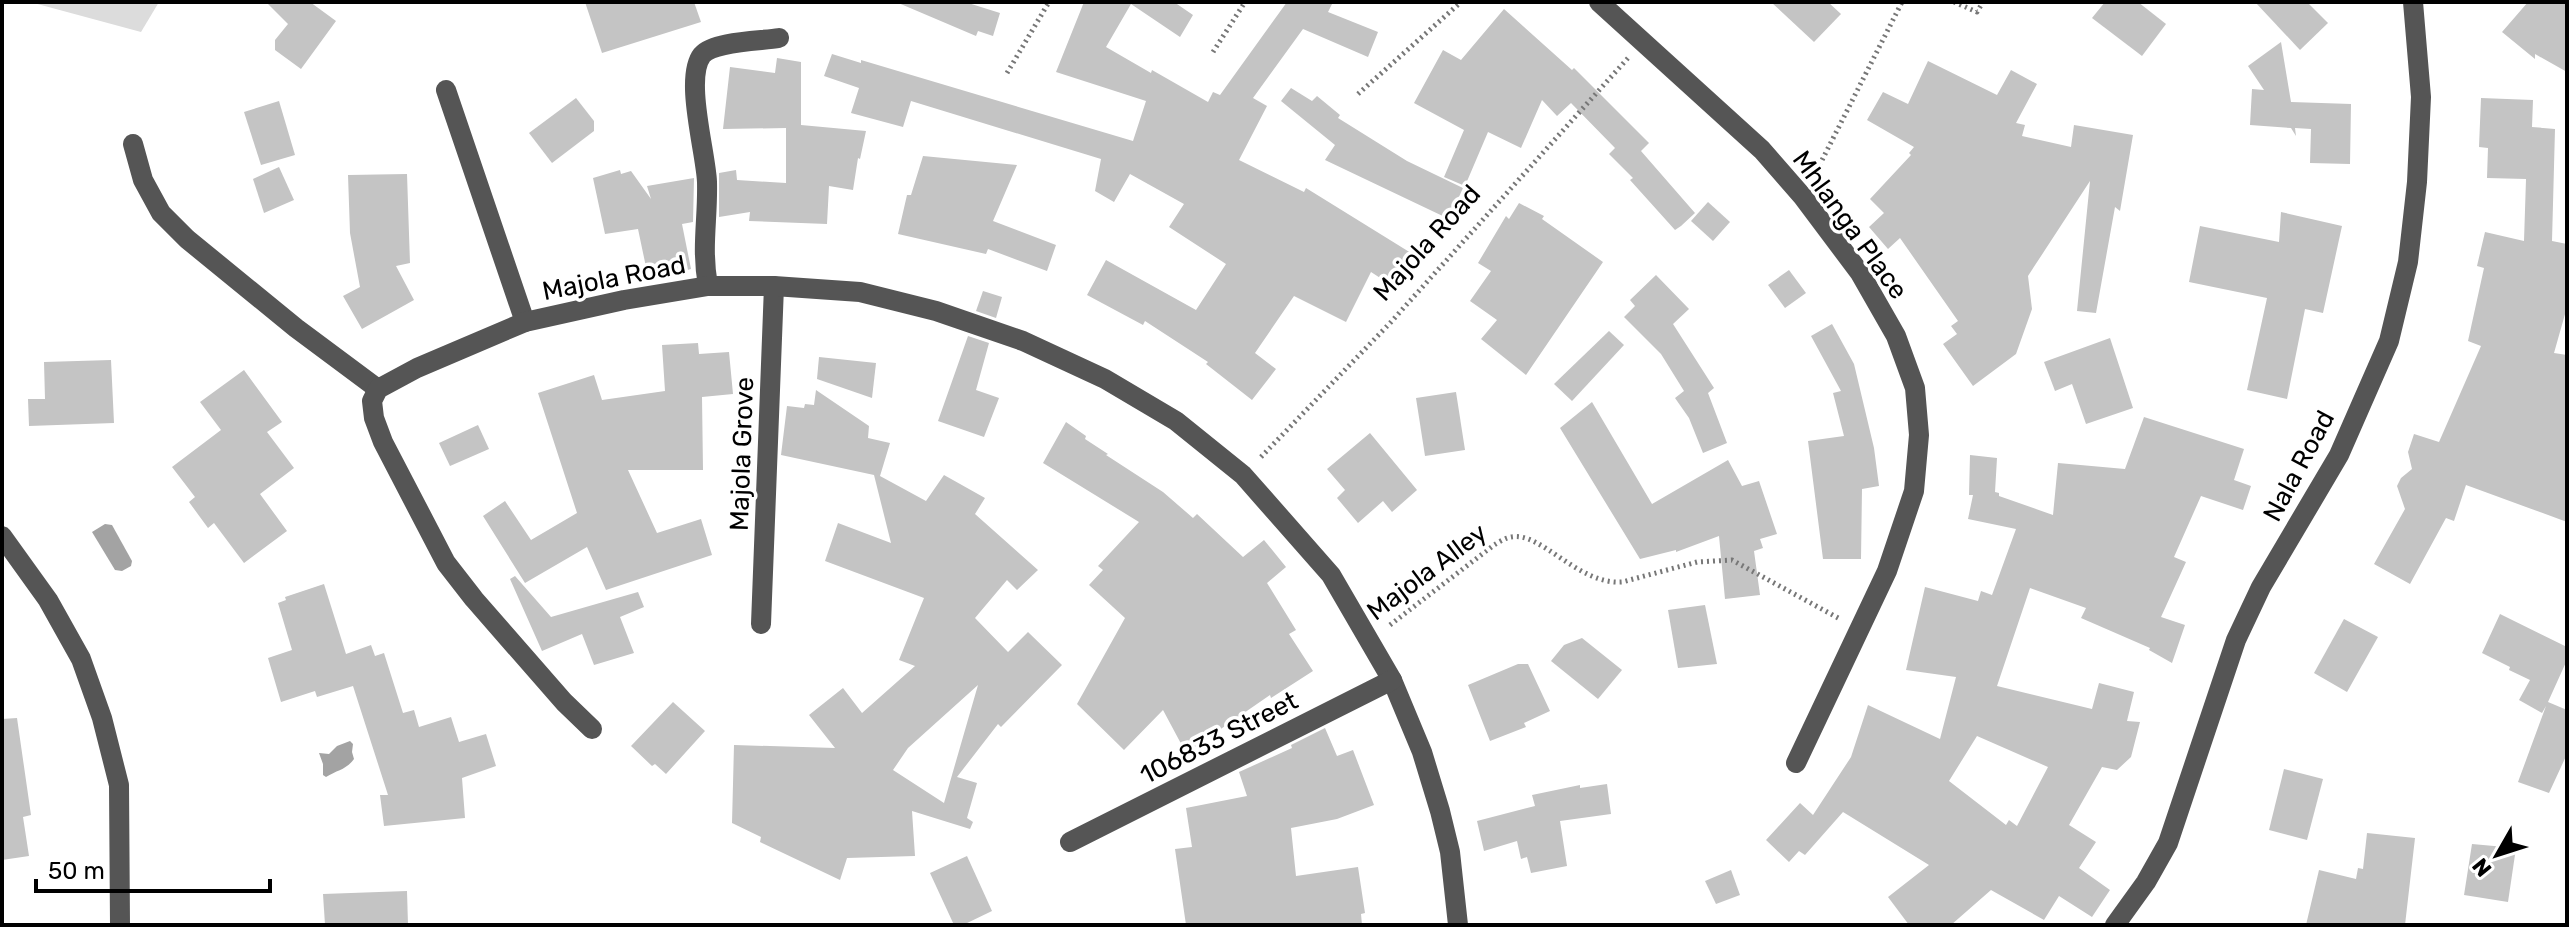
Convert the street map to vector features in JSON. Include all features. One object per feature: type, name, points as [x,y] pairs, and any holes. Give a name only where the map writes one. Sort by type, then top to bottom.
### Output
[{"type":"street","name":"Mhlanga Place","points":[[1599,2],[1762,150],[1803,197],[1860,273],[1896,336],[1915,388],[1919,435],[1914,491],[1887,571],[1796,763]]},
{"type":"street","name":"Nala Road","points":[[2115,925],[2146,882],[2168,843],[2236,640],[2261,587],[2339,455],[2389,341],[2408,262],[2417,182],[2421,97],[2413,2]]},
{"type":"street","points":[[708,286],[703,256],[707,182],[696,69],[702,55],[714,47],[779,38]]},
{"type":"street","points":[[446,90],[525,322]]},
{"type":"street","points":[[133,144],[143,180],[161,213],[187,239],[296,328],[378,389],[372,401],[374,418],[383,442],[446,563],[564,702],[592,729]]},
{"type":"street","name":"Majola Road","points":[[378,389],[417,368],[525,322],[708,286],[774,286],[860,292],[936,311],[1023,341],[1105,379],[1176,421],[1243,475],[1331,575],[1392,680],[1422,752],[1450,852],[1458,925]]},
{"type":"street","name":"Majola Grove","points":[[761,624],[774,286]]},
{"type":"street","points":[[2,536],[48,600],[68,635],[81,659],[102,718],[119,785],[120,925]]},
{"type":"street","name":"106833 Street","points":[[1070,842],[1392,680]]},
{"type":"path","points":[[1007,73],[1049,2]]},
{"type":"path","points":[[1213,52],[1245,2]]},
{"type":"path","points":[[1358,94],[1461,2]]},
{"type":"path","points":[[1803,197],[1902,2]]},
{"type":"path","points":[[1954,2],[1977,12],[1983,2]]},
{"type":"path","name":"Majola Road","points":[[1243,475],[1391,322],[1644,41]]},
{"type":"path","name":"Majola Alley","points":[[1370,640],[1494,545],[1511,537],[1531,539],[1591,578],[1611,583],[1697,562],[1732,560],[1859,631]]},
{"type":"shaded area","points":[[30,2],[159,2],[141,32]]},
{"type":"shaded area","points":[[105,524],[112,525],[132,561],[131,566],[122,571],[115,570],[92,532]]},
{"type":"shaded area","points":[[350,741],[354,759],[341,770],[326,777],[323,775],[319,753],[329,754],[337,746]]},
{"type":"building","points":[[266,2],[310,2],[336,21],[301,69],[275,50],[275,40],[288,24]]},
{"type":"building","points":[[585,2],[694,2],[701,22],[602,53]]},
{"type":"building","points":[[896,2],[965,2],[1000,13],[993,36],[978,31],[976,36]]},
{"type":"building","points":[[1084,2],[1174,2],[1193,15],[1180,37],[1131,4],[1106,47],[1208,102],[1213,92],[1220,95],[1287,2],[1333,2],[1328,12],[1378,32],[1368,57],[1303,29],[1253,98],[1267,106],[1239,160],[1304,192],[1306,188],[1411,253],[1391,285],[1371,272],[1346,322],[1294,296],[1255,353],[1276,369],[1252,400],[1206,364],[1208,362],[1145,321],[1143,325],[1087,295],[1106,260],[1196,310],[1226,264],[1169,227],[1184,204],[1130,174],[1114,202],[1095,191],[1101,159],[911,101],[903,127],[851,113],[859,88],[824,76],[832,54],[861,63],[861,60],[1133,141],[1146,101],[1056,72]]},
{"type":"building","points":[[1771,2],[1828,2],[1841,14],[1814,42]]},
{"type":"building","points":[[2105,2],[2138,2],[2166,24],[2142,56],[2092,18]]},
{"type":"building","points":[[2255,2],[2307,2],[2328,23],[2300,50]]},
{"type":"building","points":[[2528,2],[2567,2],[2567,72],[2535,54],[2535,59],[2502,32]]},
{"type":"building","points":[[1504,9],[1572,70],[1574,68],[1649,143],[1641,151],[1695,213],[1681,226],[1675,230],[1630,180],[1633,178],[1609,154],[1615,148],[1571,103],[1557,116],[1542,100],[1521,148],[1488,132],[1465,186],[1444,177],[1464,130],[1414,103],[1443,50],[1461,60]]},
{"type":"building","points":[[2281,42],[2291,102],[2351,104],[2350,164],[2310,163],[2311,129],[2295,128],[2296,136],[2291,128],[2250,125],[2252,89],[2264,90],[2248,66]]},
{"type":"building","points":[[777,58],[801,62],[801,125],[866,131],[853,190],[829,186],[827,224],[749,221],[750,212],[719,217],[719,173],[736,170],[737,180],[786,183],[786,128],[723,129],[730,67],[775,73]]},
{"type":"building","points":[[1928,61],[1997,95],[2011,70],[2037,84],[2016,123],[2025,125],[2022,136],[2071,147],[2074,125],[2133,135],[2120,211],[2115,207],[2096,313],[2077,311],[2090,181],[2028,276],[2032,309],[2016,354],[1973,386],[1943,344],[1957,334],[1951,326],[1958,321],[1900,238],[1888,249],[1869,227],[1884,213],[1870,199],[1911,155],[1909,153],[1914,147],[1867,120],[1883,92],[1908,104]]},
{"type":"building","points":[[1291,88],[1312,101],[1317,96],[1340,115],[1338,118],[1407,161],[1463,188],[1449,219],[1325,160],[1335,145],[1281,101]]},
{"type":"building","points":[[576,98],[594,121],[594,131],[552,163],[529,133]]},
{"type":"building","points":[[2481,98],[2533,100],[2532,127],[2555,129],[2552,241],[2567,244],[2567,307],[2554,353],[2567,355],[2567,522],[2466,485],[2454,521],[2446,518],[2410,584],[2374,564],[2405,509],[2397,486],[2412,469],[2408,452],[2414,434],[2439,442],[2481,346],[2468,341],[2484,268],[2477,266],[2485,232],[2524,241],[2526,179],[2487,178],[2488,148],[2479,147]]},
{"type":"building","points":[[279,101],[295,155],[261,165],[244,112]]},
{"type":"building","points":[[923,156],[1017,165],[993,221],[1056,245],[1047,271],[988,249],[986,254],[898,234],[907,195],[911,195]]},
{"type":"building","points":[[279,167],[294,200],[264,213],[253,179]]},
{"type":"building","points":[[620,170],[621,174],[631,171],[651,199],[647,186],[694,178],[693,222],[682,224],[691,269],[676,273],[672,262],[646,267],[638,229],[605,234],[593,178]]},
{"type":"building","points":[[407,174],[410,263],[396,266],[414,300],[362,329],[343,296],[360,287],[350,233],[348,175]]},
{"type":"building","points":[[1708,202],[1730,222],[1713,241],[1691,221]]},
{"type":"building","points":[[1519,203],[1544,216],[1542,219],[1603,262],[1526,375],[1481,339],[1497,320],[1470,301],[1491,271],[1478,263],[1506,216],[1509,219]]},
{"type":"building","points":[[2281,212],[2342,226],[2323,313],[2305,309],[2287,399],[2247,390],[2267,298],[2189,282],[2200,226],[2279,242]]},
{"type":"building","points":[[1789,270],[1806,293],[1785,308],[1768,285]]},
{"type":"building","points":[[1656,275],[1689,309],[1673,324],[1714,388],[1708,393],[1727,443],[1703,453],[1689,418],[1675,398],[1684,391],[1661,354],[1624,317],[1635,306],[1630,300]]},
{"type":"building","points":[[983,291],[1002,297],[996,318],[976,311]]},
{"type":"building","points":[[1832,324],[1854,364],[1874,448],[1879,486],[1862,489],[1861,559],[1823,559],[1808,441],[1844,436],[1833,393],[1841,391],[1811,336]]},
{"type":"building","points":[[1609,331],[1624,345],[1572,401],[1554,384]]},
{"type":"building","points":[[968,336],[989,343],[976,390],[999,398],[984,437],[938,421]]},
{"type":"building","points":[[2110,338],[2133,408],[2086,424],[2072,384],[2055,391],[2044,362]]},
{"type":"building","points":[[698,343],[699,354],[729,352],[733,394],[702,397],[703,470],[628,470],[657,533],[701,519],[712,555],[606,590],[587,547],[525,583],[483,516],[505,501],[531,540],[577,513],[538,393],[594,375],[602,400],[665,391],[662,345]]},
{"type":"building","points":[[819,357],[876,363],[872,398],[817,379]]},
{"type":"building","points":[[111,360],[114,423],[29,426],[28,399],[45,399],[44,362]]},
{"type":"building","points":[[244,370],[282,422],[267,432],[294,468],[260,494],[287,531],[244,563],[214,523],[208,528],[189,502],[195,497],[172,467],[221,430],[200,402]]},
{"type":"building","points":[[816,390],[869,426],[868,438],[890,443],[880,476],[926,501],[944,475],[985,498],[975,514],[1038,570],[1017,590],[1007,580],[975,618],[1008,652],[1028,632],[1062,665],[1001,727],[998,724],[957,777],[977,783],[967,818],[973,822],[970,829],[912,811],[915,856],[847,858],[840,880],[760,842],[761,837],[732,823],[734,745],[835,748],[809,715],[843,688],[862,713],[915,666],[899,660],[924,598],[825,561],[838,523],[891,543],[874,475],[781,455],[787,406],[804,408],[805,404],[814,405]],"holes":[[[978,685],[944,803],[893,770],[908,748]]]},
{"type":"building","points":[[1456,392],[1465,450],[1425,456],[1416,398]]},
{"type":"building","points":[[1592,402],[1652,504],[1728,460],[1742,486],[1759,481],[1777,534],[1760,539],[1763,548],[1754,551],[1760,595],[1725,599],[1719,536],[1676,552],[1640,559],[1560,428]]},
{"type":"building","points":[[2144,417],[2244,449],[2234,480],[2251,486],[2243,510],[2201,496],[2174,557],[2186,562],[2161,617],[2185,625],[2172,663],[2150,648],[2081,618],[2086,608],[2030,588],[1997,686],[2092,709],[2099,683],[2134,692],[2127,721],[2140,722],[2131,757],[2117,770],[2102,767],[2069,825],[2096,842],[2079,868],[2110,890],[2092,917],[2059,896],[2044,920],[1991,890],[1951,925],[1909,925],[1888,897],[1929,865],[1843,812],[1805,855],[1799,851],[1789,862],[1766,840],[1800,803],[1813,815],[1851,757],[1868,705],[1940,739],[1956,677],[1906,670],[1925,587],[1978,601],[1981,591],[1992,595],[2016,529],[1968,519],[1973,495],[1969,495],[1970,455],[1997,458],[1995,492],[1999,496],[2053,515],[2058,463],[2125,469]],"holes":[[[1977,736],[2048,767],[2017,826],[2009,820],[2006,825],[1949,781]]]},
{"type":"building","points":[[1066,422],[1106,455],[1163,492],[1193,518],[1197,514],[1243,557],[1264,540],[1286,567],[1267,583],[1296,630],[1289,634],[1313,671],[1271,698],[1270,695],[1186,753],[1163,710],[1124,750],[1077,704],[1125,618],[1089,585],[1103,570],[1098,566],[1139,522],[1043,463]]},
{"type":"building","points":[[478,425],[489,449],[450,466],[439,443]]},
{"type":"building","points":[[1370,433],[1417,490],[1392,512],[1383,501],[1358,523],[1337,498],[1345,490],[1327,469]]},
{"type":"building","points":[[515,576],[551,617],[638,592],[644,607],[620,617],[634,653],[594,665],[582,634],[542,651],[510,579]]},
{"type":"building","points":[[324,584],[346,654],[371,645],[375,656],[384,653],[403,713],[414,710],[419,727],[451,717],[459,742],[486,734],[496,766],[462,778],[465,818],[384,826],[380,795],[388,795],[353,686],[317,697],[315,691],[281,702],[268,658],[292,650],[278,603],[286,600],[285,597]]},
{"type":"building","points":[[1705,605],[1717,664],[1678,668],[1668,610]]},
{"type":"building","points":[[2500,614],[2567,647],[2567,660],[2548,702],[2567,710],[2567,754],[2549,793],[2518,782],[2546,706],[2542,713],[2519,700],[2530,680],[2482,653]]},
{"type":"building","points":[[2344,619],[2378,637],[2347,692],[2314,673]]},
{"type":"building","points":[[1582,638],[1622,670],[1598,699],[1551,661],[1564,645]]},
{"type":"building","points":[[1518,664],[1528,664],[1550,711],[1524,723],[1526,727],[1490,741],[1468,685]]},
{"type":"building","points":[[673,702],[705,731],[666,774],[655,764],[652,766],[631,746]]},
{"type":"building","points":[[17,718],[31,815],[23,817],[29,856],[2,860],[2,719]]},
{"type":"building","points":[[1325,728],[1337,756],[1353,750],[1374,805],[1337,819],[1291,828],[1296,876],[1358,867],[1365,913],[1361,914],[1362,925],[1186,925],[1175,849],[1192,847],[1186,808],[1247,796],[1239,772],[1292,748],[1291,745]]},
{"type":"building","points":[[2284,769],[2323,779],[2307,840],[2269,830]]},
{"type":"building","points":[[1607,784],[1611,814],[1560,821],[1567,866],[1531,873],[1527,857],[1521,859],[1517,841],[1484,851],[1477,821],[1535,806],[1532,795],[1580,785],[1580,788]]},
{"type":"building","points":[[2367,833],[2415,838],[2405,925],[2306,925],[2319,870],[2356,879],[2358,868],[2363,869]]},
{"type":"building","points":[[2472,844],[2516,848],[2508,902],[2464,895]]},
{"type":"building","points":[[967,856],[992,911],[963,925],[954,925],[930,873]]},
{"type":"building","points":[[1731,870],[1740,895],[1716,904],[1705,881]]},
{"type":"building","points":[[407,891],[408,925],[325,925],[323,894]]}]
